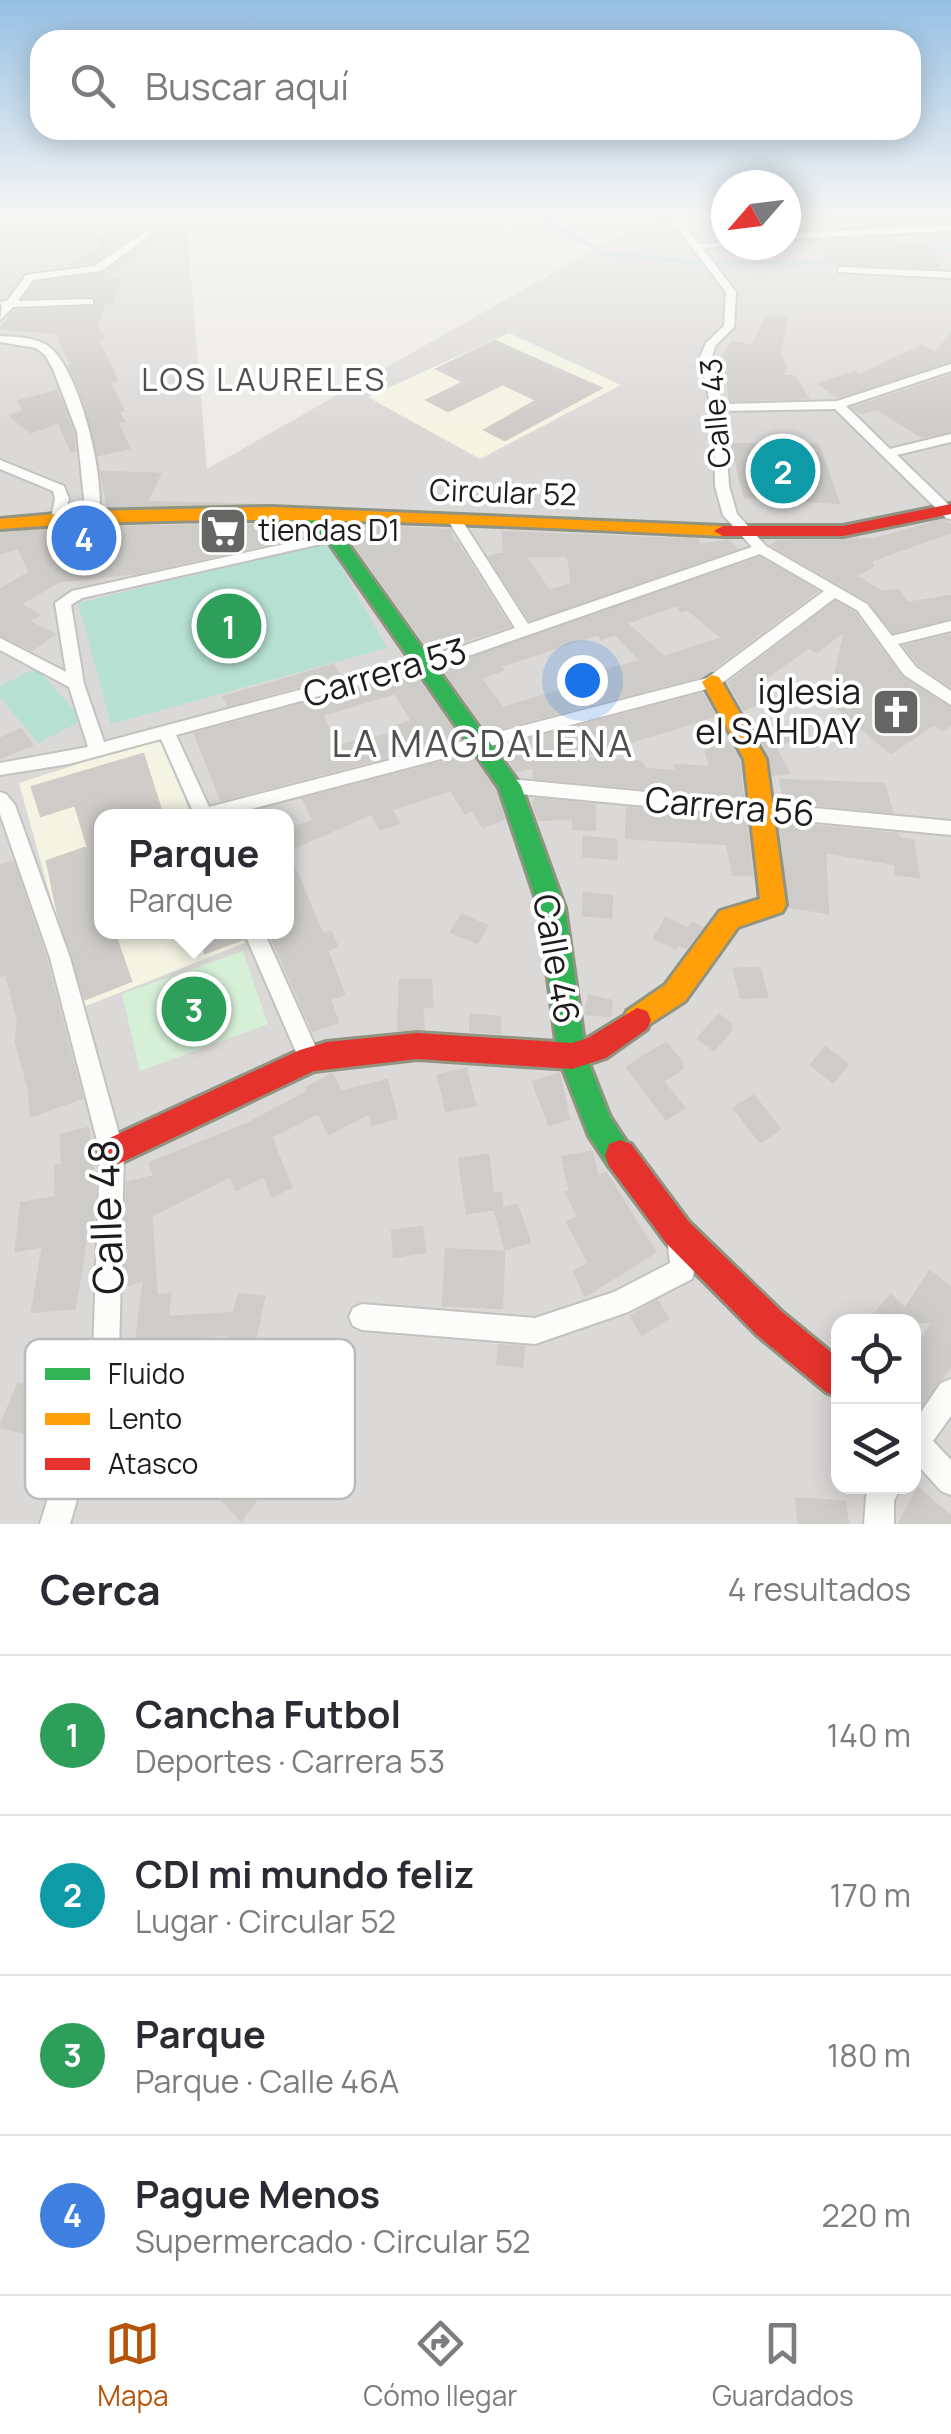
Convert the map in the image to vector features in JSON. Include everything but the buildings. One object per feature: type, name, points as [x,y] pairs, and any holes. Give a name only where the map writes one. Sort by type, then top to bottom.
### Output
[{"type":"street","name":"Calle 43","points":[[727,286],[731,292],[732,317],[729,327],[710,345],[706,357],[718,408],[722,486],[730,515],[762,549],[862,607],[910,671],[951,699]]},
{"type":"street","points":[[0,316],[5,304],[88,302]]},
{"type":"street","points":[[0,339],[28,341],[45,349],[54,359],[82,417],[94,518]]},
{"type":"street","points":[[718,408],[838,405],[951,367]]},
{"type":"street","points":[[838,405],[949,512]]},
{"type":"street","points":[[889,453],[951,438]]},
{"type":"street","points":[[0,464],[60,489],[58,518]]},
{"type":"street","name":"Circular 52","points":[[0,524],[58,518],[302,514],[456,522],[843,531],[949,512]]},
{"type":"street","name":"Calle 46","points":[[302,514],[334,537],[510,786],[552,908],[572,1056],[599,1126],[678,1233],[769,1323],[831,1374]]},
{"type":"street","points":[[456,522],[524,631]]},
{"type":"street","points":[[98,750],[76,684],[63,603],[77,594],[334,537]]},
{"type":"street","name":"Carrera 53","points":[[0,768],[167,733],[422,663],[762,549]]},
{"type":"street","points":[[231,809],[712,682],[835,590]]},
{"type":"street","points":[[888,642],[951,626]]},
{"type":"street","points":[[0,643],[76,684]]},
{"type":"street","points":[[112,1152],[310,1059],[417,1046],[572,1056],[596,1050],[675,994],[730,919],[773,905],[756,759],[712,682]]},
{"type":"street","points":[[167,733],[201,809]]},
{"type":"street","name":"Carrera 56","points":[[510,786],[951,828]]},
{"type":"street","name":"Calle 48","points":[[0,799],[6,805],[60,958],[112,1152],[106,1339]]},
{"type":"street","points":[[257,939],[310,1059]]},
{"type":"street","points":[[362,1317],[534,1330],[619,1303],[682,1270],[678,1233]]},
{"type":"street","points":[[921,1434],[951,1393]]},
{"type":"street","points":[[921,1450],[951,1481]]},
{"type":"street","points":[[879,1524],[882,1494]]},
{"type":"street","name":"Calle 48","points":[[54,1524],[62,1499]]},
{"type":"shaded area","points":[[0,286],[192,286],[207,469],[530,286],[951,286],[951,1524],[0,1524]]},
{"type":"shaded area","points":[[509,333],[621,385],[480,459],[368,397]]},
{"type":"shaded area","points":[[159,738],[189,809],[94,809],[94,939],[243,939],[245,943],[81,1008],[19,783]]},
{"type":"green space","points":[[327,542],[387,648],[111,724],[78,603]]},
{"type":"green space","points":[[36,668],[83,720],[38,743],[0,697],[0,686]]},
{"type":"green space","points":[[243,951],[268,1024],[140,1071],[122,994]]},
{"type":"traffic: fast","points":[[303,514],[334,537],[510,786],[552,908],[572,1056],[599,1126],[620,1155]]},
{"type":"traffic: slow","points":[[0,524],[180,513],[271,513],[723,531]]},
{"type":"traffic: slow","points":[[637,1020],[675,993],[729,919],[773,905],[755,759],[712,682]]},
{"type":"traffic: jam","points":[[723,531],[843,531],[951,509]]},
{"type":"traffic: jam","points":[[112,1152],[310,1059],[417,1046],[572,1056],[596,1049],[637,1020]]},
{"type":"traffic: jam","points":[[620,1155],[678,1233],[769,1323],[831,1374]]},
{"type":"place","name":"CDI mi mundo feliz","points":[[783,471]]},
{"type":"place","name":"tiendas D1","points":[[223,531]]},
{"type":"place","name":"Pague Menos","points":[[84,538]]},
{"type":"place","name":"Cancha Futbol","points":[[229,626]]},
{"type":"place","name":"iglesia el SAHDAY","points":[[896,712]]},
{"type":"place","name":"Parque","points":[[194,1009]]},
{"type":"district","name":"LOS LAURELES","points":[[264,380]]},
{"type":"district","name":"LA MAGDALENA","points":[[483,744]]}]
